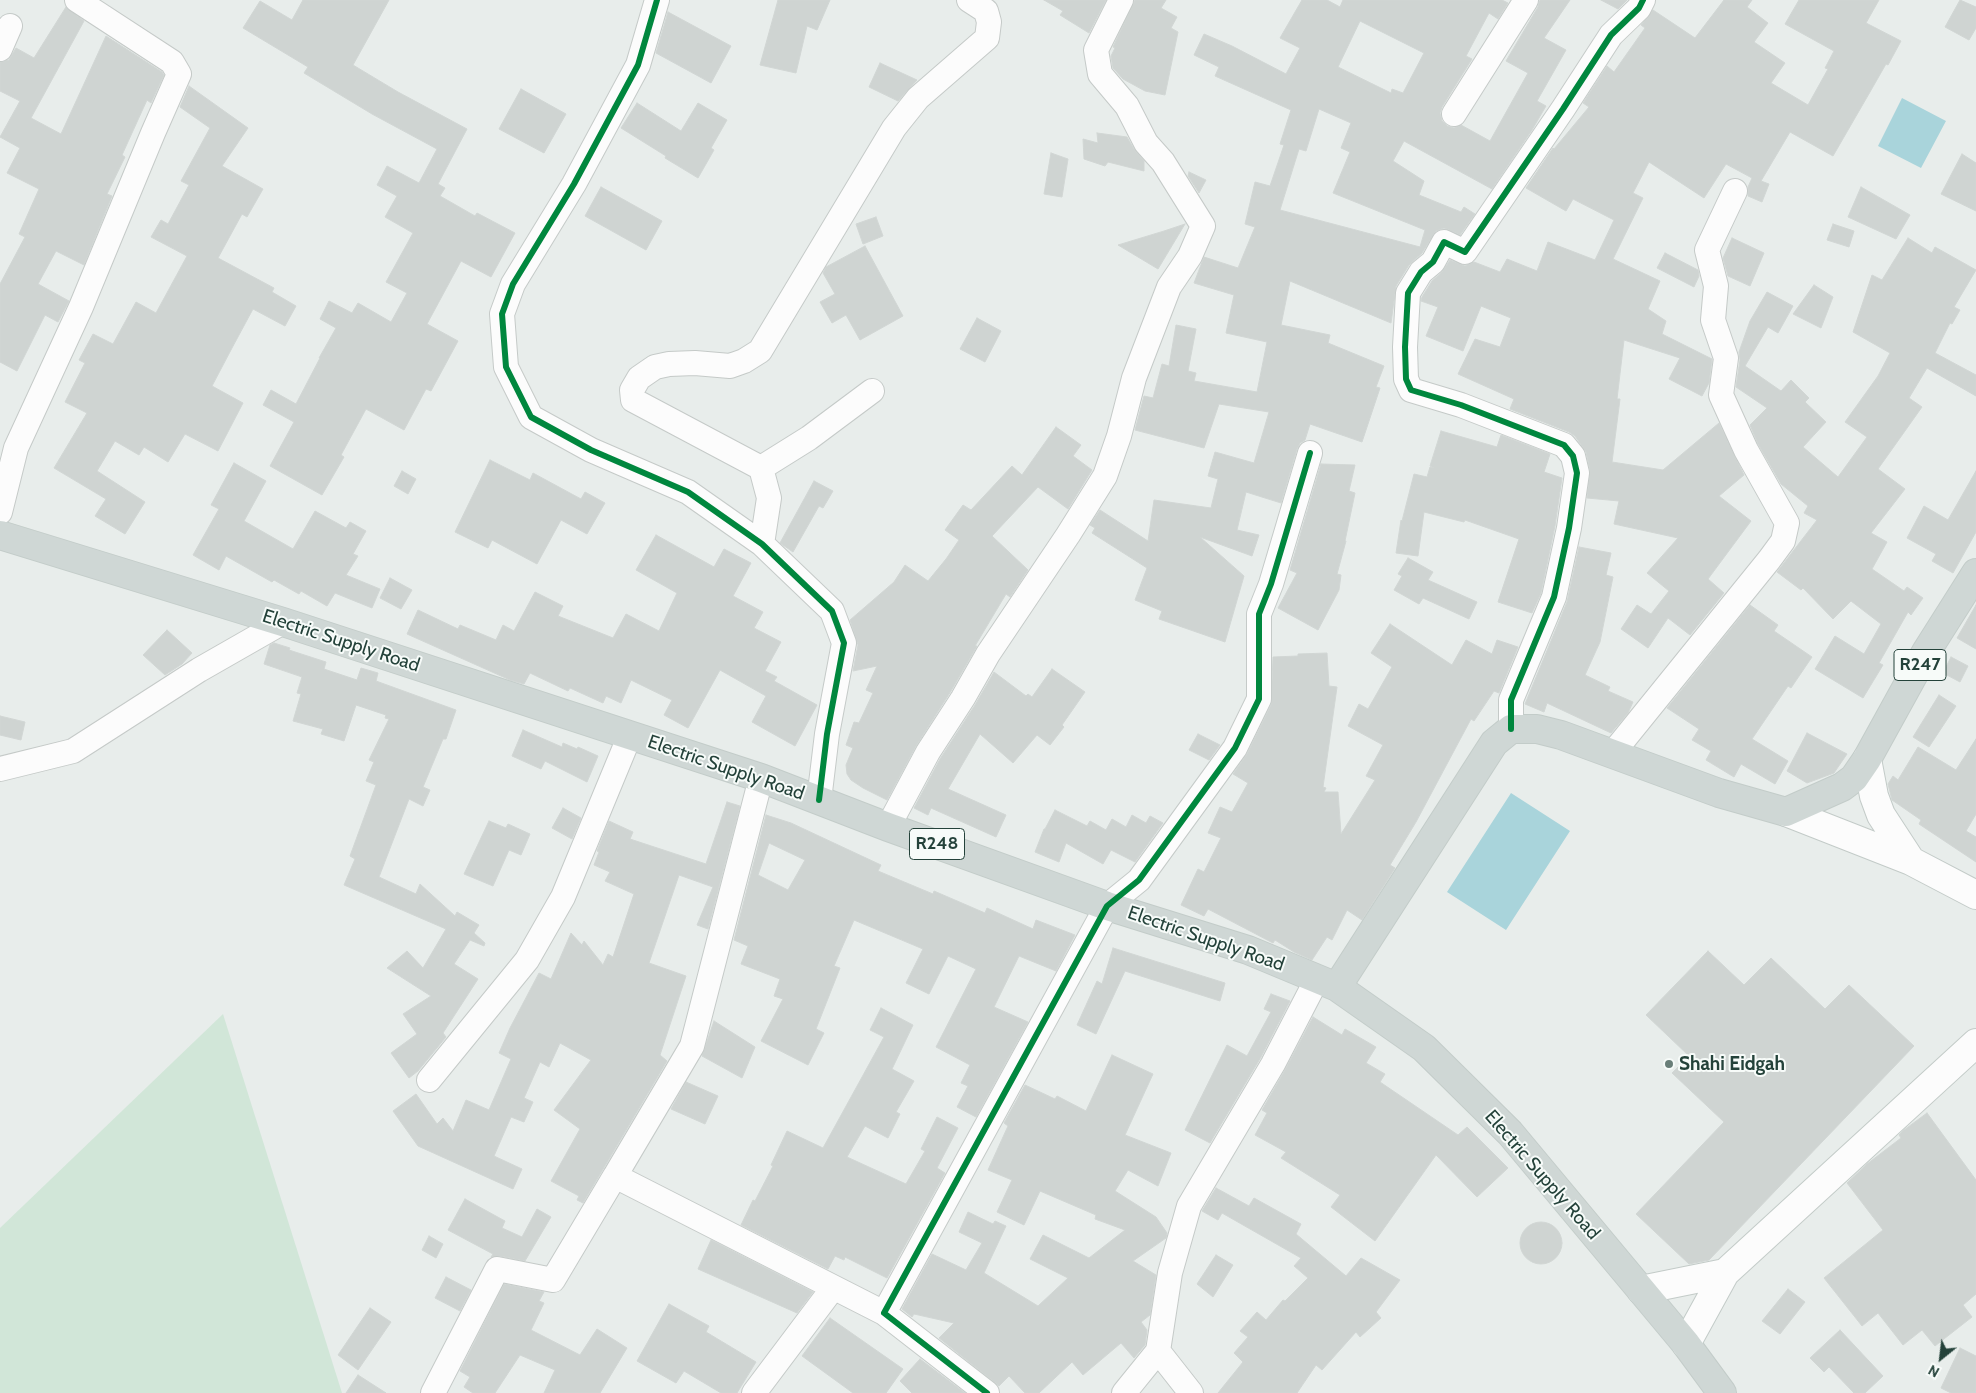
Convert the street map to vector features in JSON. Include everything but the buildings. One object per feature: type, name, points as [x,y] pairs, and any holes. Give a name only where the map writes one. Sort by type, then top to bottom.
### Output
[{"type":"main road","name":"Electric Supply Road","points":[[0,535],[283,622],[761,778],[1107,906],[1248,950],[1327,983],[1424,1048],[1504,1127],[1686,1344],[1722,1393]]},
{"type":"main road","name":"R247","points":[[1786,812],[1842,787],[1854,778],[1868,759],[1926,652],[1976,573]]},
{"type":"main road","points":[[1327,983],[1494,743],[1511,729],[1537,728],[1719,793],[1786,812],[1911,861],[1976,895]]},
{"type":"main road","points":[[1868,759],[1874,796],[1881,815],[1911,861]]},
{"type":"main road","points":[[1686,1344],[1725,1273],[1976,1043]]},
{"type":"main road","points":[[1641,1290],[1725,1273]]},
{"type":"street","points":[[0,512],[16,448],[81,307],[179,74],[172,62],[77,0]]},
{"type":"street","points":[[657,0],[638,65],[574,184],[513,284],[502,314],[506,367],[531,417],[591,450],[688,492],[762,544],[832,611],[844,643],[827,734],[819,800]]},
{"type":"street","points":[[762,544],[769,498],[761,468],[633,400],[632,390],[639,378],[655,368],[668,364],[695,363],[730,366],[744,361],[760,351],[894,128],[918,98],[987,38],[989,22],[986,11],[969,0]]},
{"type":"street","points":[[888,826],[928,752],[963,698],[988,654],[1105,476],[1119,436],[1134,378],[1169,287],[1190,256],[1203,226],[1163,162],[1146,143],[1127,106],[1100,74],[1096,50],[1121,0]]},
{"type":"street","points":[[1454,114],[1526,0]]},
{"type":"street","points":[[1511,729],[1511,700],[1554,597],[1570,528],[1577,473],[1573,456],[1564,445],[1461,406],[1411,390],[1406,379],[1405,347],[1408,293],[1421,272],[1433,262],[1444,242],[1465,252],[1564,109],[1610,35],[1639,8],[1643,0]]},
{"type":"street","points":[[0,49],[10,26]]},
{"type":"street","points":[[1612,754],[1769,560],[1783,541],[1787,523],[1746,450],[1721,396],[1726,358],[1713,320],[1716,286],[1707,250],[1735,191]]},
{"type":"street","points":[[761,468],[809,438],[872,391]]},
{"type":"street","points":[[884,1313],[1107,906],[1139,880],[1235,748],[1259,699],[1259,614],[1273,576],[1310,453]]},
{"type":"street","points":[[0,769],[73,751],[199,670],[283,622]]},
{"type":"street","points":[[429,1080],[527,960],[563,897],[630,735]]},
{"type":"street","points":[[433,1393],[497,1269],[553,1280],[692,1046],[761,778]]},
{"type":"street","points":[[1124,1393],[1158,1351],[1170,1273],[1189,1206],[1273,1064],[1327,983]]},
{"type":"street","points":[[616,1176],[884,1313],[987,1393]]},
{"type":"street","points":[[754,1393],[833,1288]]},
{"type":"street","points":[[1158,1351],[1192,1393]]},
{"type":"green space","points":[[223,1014],[342,1393],[0,1393],[0,1228]]},
{"type":"water","points":[[1902,98],[1946,121],[1921,168],[1878,146]]},
{"type":"water","points":[[1511,793],[1570,831],[1506,930],[1447,892]]},
{"type":"cycle path","points":[[657,0],[638,65],[574,184],[513,284],[502,314],[506,367],[531,417],[591,450],[688,492],[762,544],[832,611],[844,643],[827,734],[819,800]]},
{"type":"cycle path","points":[[1511,729],[1511,700],[1554,597],[1569,528],[1577,473],[1573,456],[1564,445],[1461,405],[1411,390],[1406,379],[1405,347],[1408,293],[1421,272],[1433,262],[1444,242],[1465,252],[1611,35],[1639,8],[1643,0]]},
{"type":"cycle path","points":[[987,1393],[884,1313],[1107,906],[1139,880],[1235,748],[1259,699],[1259,614],[1271,584],[1310,453]]},
{"type":"place","name":"Shahi Eidgah","points":[[1669,1064]]}]
